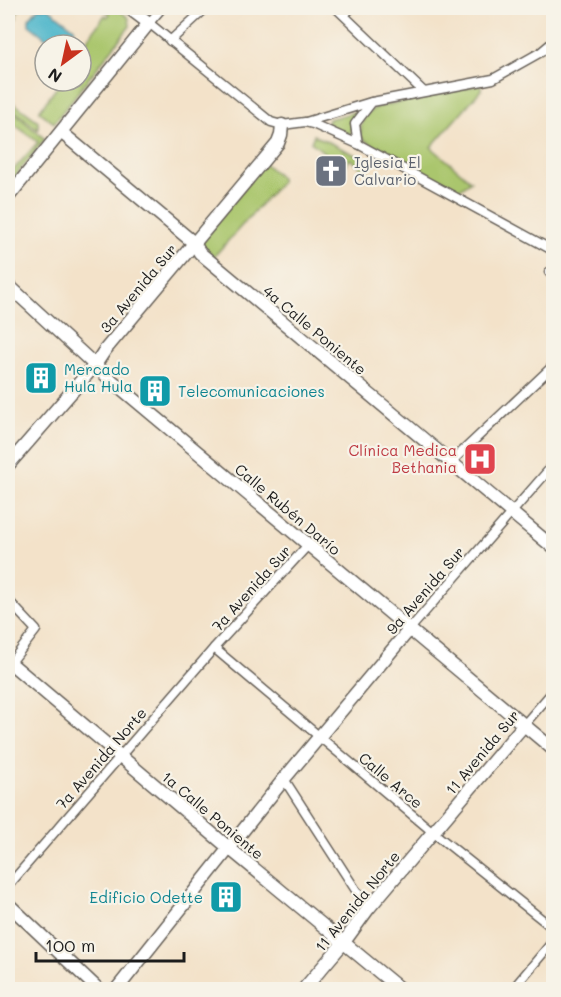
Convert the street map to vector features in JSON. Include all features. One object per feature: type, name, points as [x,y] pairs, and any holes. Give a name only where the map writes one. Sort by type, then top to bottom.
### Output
[{"type":"main road","points":[[8,197],[149,23],[129,8]]},
{"type":"main road","name":"3a Avenida Sur","points":[[8,465],[95,365],[278,143],[282,125]]},
{"type":"main road","name":"4a Calle Poniente","points":[[61,132],[194,243],[200,253],[554,548]]},
{"type":"main road","name":"Calle Rubén Darío","points":[[8,285],[95,365],[554,750]]},
{"type":"main road","name":"9a Avenida Sur","points":[[116,990],[284,779],[410,630]]},
{"type":"main road","name":"1a Calle Poniente","points":[[8,664],[401,990]]},
{"type":"main road","name":"11 Avenida Sur","points":[[434,833],[523,726]]},
{"type":"main road","name":"11 Avenida Norte","points":[[303,990],[344,942],[368,909],[434,833]]},
{"type":"main road","points":[[8,904],[99,990]]},
{"type":"street","points":[[162,8],[149,23],[271,122],[282,125],[305,122],[372,102],[493,79],[541,52],[554,41]]},
{"type":"street","points":[[170,41],[206,8]]},
{"type":"street","points":[[336,8],[423,91]]},
{"type":"street","points":[[344,15],[351,8]]},
{"type":"street","points":[[358,144],[355,124],[372,102]]},
{"type":"street","points":[[305,122],[358,144],[554,250]]},
{"type":"street","points":[[451,462],[554,366]]},
{"type":"street","name":"9a Avenida Sur","points":[[410,630],[554,464]]},
{"type":"street","name":"7a Avenida Sur","points":[[214,648],[308,545]]},
{"type":"street","points":[[8,600],[36,630],[8,664]]},
{"type":"street","name":"Calle Arce","points":[[214,648],[434,833],[554,929]]},
{"type":"street","name":"7a Avenida Norte","points":[[8,886],[214,648]]},
{"type":"street","name":"11 Avenida Sur","points":[[523,726],[554,690]]},
{"type":"street","points":[[284,779],[368,909]]},
{"type":"street","points":[[512,990],[554,940]]},
{"type":"green space","points":[[8,8],[21,8],[8,29]]},
{"type":"green space","points":[[102,8],[116,8],[129,18],[130,26],[93,73],[92,33],[105,15],[107,17],[110,14]]},
{"type":"green space","points":[[479,85],[481,90],[431,147],[471,181],[456,192],[361,137],[363,119],[377,107]]},
{"type":"green space","points":[[52,93],[78,93],[54,123],[39,111]]},
{"type":"green space","points":[[15,104],[38,121],[38,130],[9,106]]},
{"type":"green space","points":[[9,108],[45,139],[13,179],[8,176],[38,142],[8,120]]},
{"type":"green space","points":[[355,112],[357,114],[353,120],[351,135],[328,125],[329,119]]},
{"type":"green space","points":[[314,135],[372,163],[366,171],[350,159],[343,168],[311,142]]},
{"type":"green space","points":[[262,161],[281,178],[281,182],[210,261],[194,244]]},
{"type":"water","points":[[38,8],[48,8],[74,28],[75,33],[39,33],[29,25],[29,19]]},
{"type":"place","name":"Iglesia El Calvario","points":[[331,171]]},
{"type":"place","name":"Mercado Hula Hula","points":[[41,378]]},
{"type":"place","name":"Telecomunicaciones","points":[[155,391]]},
{"type":"place","name":"Clínica Medica Bethania","points":[[480,459]]},
{"type":"place","name":"Edificio Odette","points":[[226,897]]}]
